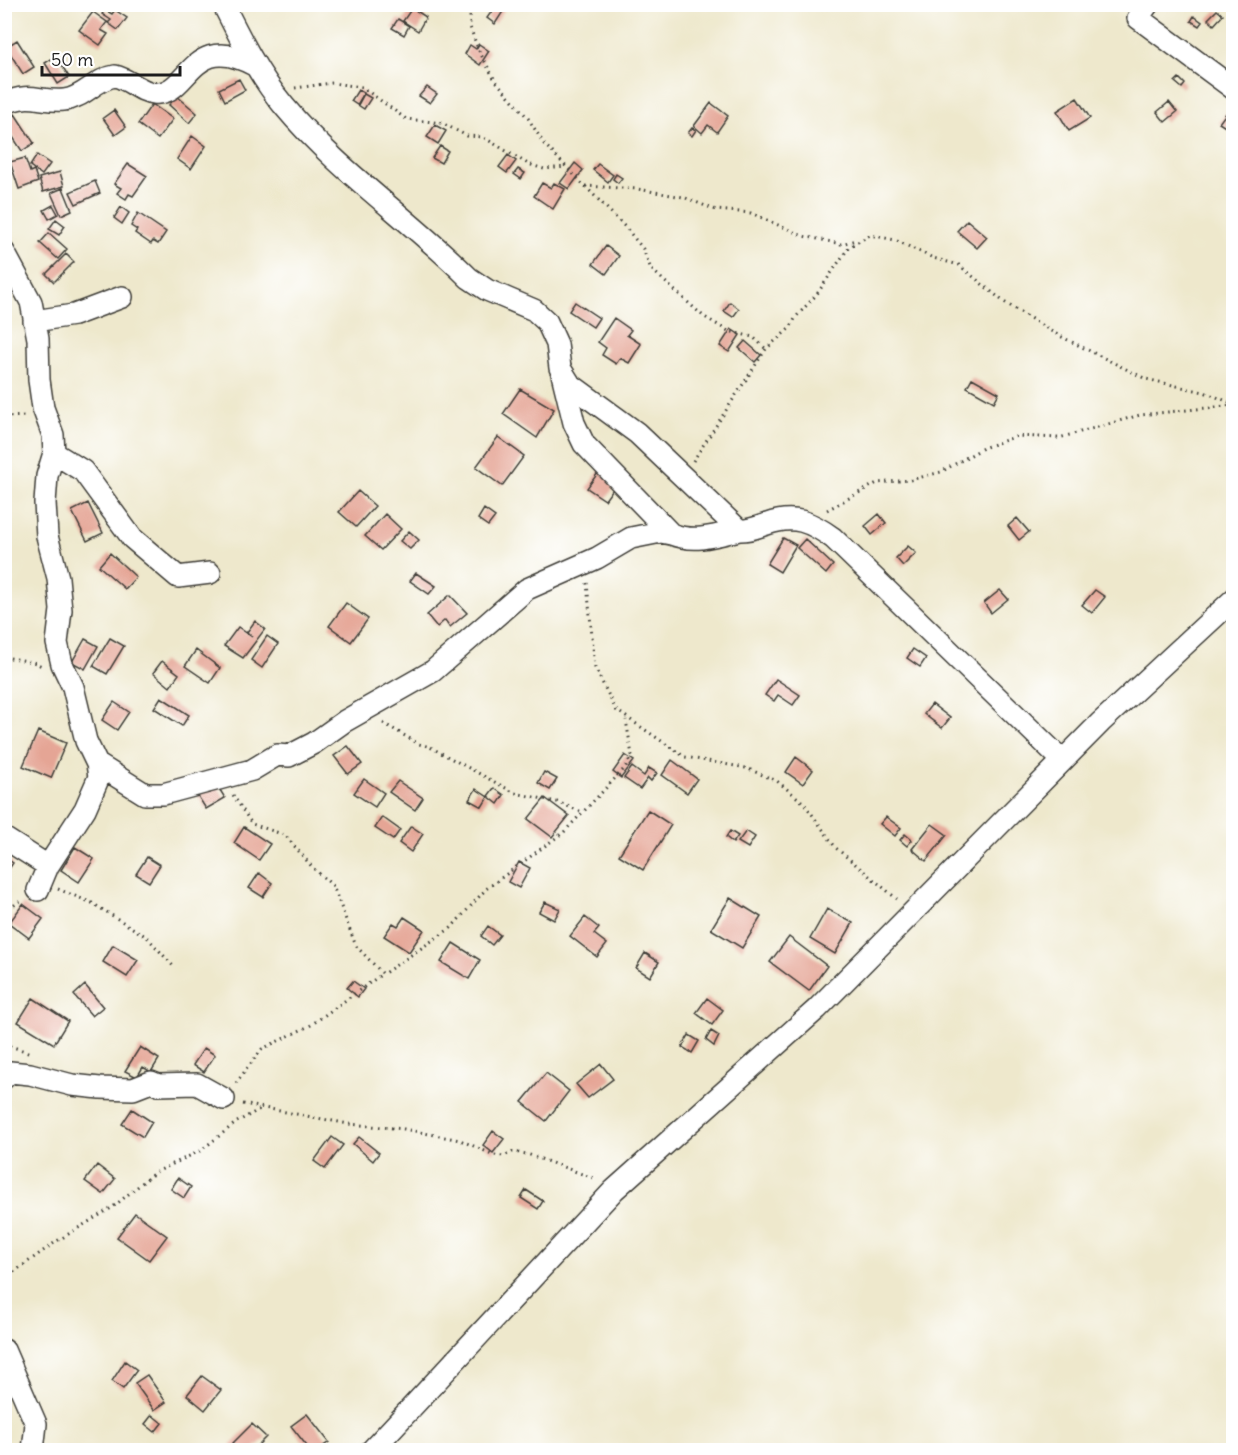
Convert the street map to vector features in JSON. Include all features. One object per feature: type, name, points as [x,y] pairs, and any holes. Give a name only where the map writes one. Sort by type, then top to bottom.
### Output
[{"type":"street","points":[[223,4],[256,66],[284,106],[309,133],[469,278],[487,290],[534,310],[547,322],[557,344],[560,368],[574,423],[584,444],[671,534]]},
{"type":"street","points":[[1148,4],[1138,18],[1233,89]]},
{"type":"street","points":[[4,105],[28,95],[64,100],[80,96],[95,83],[115,76],[154,93],[168,91],[196,64],[224,52],[237,55],[256,66]]},
{"type":"street","points":[[4,252],[31,302],[38,339],[39,380],[44,408],[53,435],[54,453],[47,485],[47,536],[58,578],[61,610],[57,643],[86,741],[97,764],[99,777],[96,788],[48,866],[38,890]]},
{"type":"street","points":[[34,321],[74,315],[122,297]]},
{"type":"street","points":[[560,368],[570,384],[637,433],[739,530]]},
{"type":"street","points":[[54,453],[83,471],[132,538],[178,577],[210,573]]},
{"type":"street","points":[[97,764],[146,794],[164,794],[252,770],[268,759],[289,756],[314,744],[352,716],[433,670],[527,589],[591,560],[631,538],[661,532],[685,540],[697,540],[789,519],[802,520],[833,538],[1062,760]]},
{"type":"street","points":[[372,1450],[625,1180],[817,1009],[1062,760],[1233,599]]},
{"type":"street","points":[[4,838],[48,866]]},
{"type":"street","points":[[4,1078],[10,1072],[30,1074],[72,1085],[100,1088],[133,1089],[151,1082],[158,1085],[197,1084],[224,1099]]},
{"type":"street","points":[[4,1350],[36,1424],[33,1450]]},
{"type":"path","points":[[470,4],[470,27],[478,49],[495,80],[528,118],[544,144],[627,229],[643,249],[651,269],[677,295],[703,316],[728,331],[753,337],[766,349]]},
{"type":"path","points":[[290,87],[307,88],[332,83],[362,87],[406,119],[442,123],[467,136],[483,137],[528,164],[544,170],[566,167]]},
{"type":"path","points":[[585,186],[638,189],[684,197],[716,210],[751,213],[803,236],[841,244],[870,235],[895,240],[933,258],[959,265],[1004,302],[1106,360],[1146,379],[1204,393],[1233,404]]},
{"type":"path","points":[[682,474],[766,349],[790,328],[849,247],[858,240]]},
{"type":"path","points":[[802,520],[837,506],[877,483],[910,480],[940,472],[983,448],[1017,436],[1059,438],[1140,415],[1233,404]]},
{"type":"path","points":[[591,560],[586,585],[595,668],[616,710],[627,720],[685,757],[753,770],[777,781],[804,803],[836,848],[913,913]]},
{"type":"path","points":[[4,657],[33,662],[69,678]]},
{"type":"path","points":[[625,1180],[600,1180],[527,1154],[513,1152],[504,1156],[494,1155],[460,1140],[404,1129],[349,1124],[224,1099],[249,1062],[262,1049],[311,1025],[451,928],[486,889],[545,848],[625,768],[632,754],[627,720]]},
{"type":"path","points":[[376,721],[390,725],[419,744],[430,747],[515,793],[557,802],[582,812]]},
{"type":"path","points":[[220,777],[252,824],[285,835],[313,868],[333,886],[356,946],[383,974]]},
{"type":"path","points":[[4,912],[38,890],[54,887],[92,903],[147,937],[174,968]]},
{"type":"path","points":[[4,1044],[31,1053]]},
{"type":"path","points":[[4,1279],[113,1207],[154,1173],[200,1151],[237,1122],[263,1108]]},
{"type":"building","points":[[497,4],[504,10],[495,24],[487,18]]},
{"type":"building","points":[[412,8],[426,17],[418,31],[403,21]]},
{"type":"building","points":[[105,10],[112,14],[115,10],[127,18],[118,30],[108,23],[111,20],[102,14]]},
{"type":"building","points":[[1217,10],[1223,15],[1214,25],[1208,19]]},
{"type":"building","points":[[93,12],[107,22],[101,30],[108,34],[100,45],[79,30]]},
{"type":"building","points":[[1194,16],[1202,22],[1199,26],[1191,21]]},
{"type":"building","points":[[398,19],[409,26],[404,35],[392,28]]},
{"type":"building","points":[[17,40],[34,67],[23,74],[6,47]]},
{"type":"building","points":[[479,44],[489,51],[480,65],[465,54],[470,45],[476,49]]},
{"type":"building","points":[[56,56],[69,77],[58,84],[45,63]]},
{"type":"building","points":[[1179,78],[1185,84],[1182,88],[1175,82]]},
{"type":"building","points":[[239,79],[245,90],[225,101],[219,89]]},
{"type":"building","points":[[427,87],[437,94],[430,103],[419,96]]},
{"type":"building","points":[[358,90],[364,93],[357,105],[351,101]]},
{"type":"building","points":[[364,94],[371,98],[364,109],[358,105]]},
{"type":"building","points":[[177,96],[197,113],[189,123],[169,105]]},
{"type":"building","points":[[1077,98],[1090,118],[1069,131],[1057,111]]},
{"type":"building","points":[[1169,102],[1177,112],[1165,122],[1157,112]]},
{"type":"building","points":[[711,103],[728,116],[717,132],[708,125],[702,133],[694,126]]},
{"type":"building","points":[[152,104],[173,119],[158,139],[138,124]]},
{"type":"building","points":[[1230,108],[1234,110],[1234,125],[1230,130],[1219,123]]},
{"type":"building","points":[[114,110],[126,127],[115,135],[103,118]]},
{"type":"building","points":[[15,114],[34,143],[22,151],[11,134],[7,137],[4,133],[4,121]]},
{"type":"building","points":[[435,125],[446,131],[438,144],[427,137]]},
{"type":"building","points":[[692,128],[696,130],[692,136],[688,133]]},
{"type":"building","points":[[192,136],[206,146],[191,169],[177,159]]},
{"type":"building","points":[[440,146],[448,151],[441,163],[432,158]]},
{"type":"building","points":[[37,155],[50,164],[42,175],[30,166]]},
{"type":"building","points":[[508,155],[516,161],[507,173],[499,167]]},
{"type":"building","points":[[25,158],[30,172],[34,170],[38,182],[19,189],[10,162]]},
{"type":"building","points":[[575,163],[583,170],[569,189],[560,183]]},
{"type":"building","points":[[128,164],[147,176],[133,196],[129,194],[126,199],[117,193],[121,188],[114,184]]},
{"type":"building","points":[[598,164],[613,175],[608,182],[593,170]]},
{"type":"building","points":[[518,169],[525,173],[521,179],[514,174]]},
{"type":"building","points":[[60,172],[64,186],[43,192],[39,178]]},
{"type":"building","points":[[616,174],[622,178],[618,183],[613,179]]},
{"type":"building","points":[[95,181],[100,193],[76,204],[70,192]]},
{"type":"building","points":[[542,183],[551,188],[554,183],[565,189],[553,209],[534,196]]},
{"type":"building","points":[[63,188],[72,210],[61,215],[51,193]]},
{"type":"building","points":[[53,205],[58,214],[49,219],[44,210]]},
{"type":"building","points":[[121,207],[129,213],[122,224],[114,218]]},
{"type":"building","points":[[138,213],[166,232],[158,244],[153,241],[151,244],[135,233],[137,230],[131,226]]},
{"type":"building","points":[[56,219],[65,226],[59,235],[49,229]]},
{"type":"building","points":[[967,220],[987,237],[977,248],[957,231]]},
{"type":"building","points":[[49,233],[67,249],[58,259],[40,243]]},
{"type":"building","points":[[606,246],[619,256],[606,274],[593,264]]},
{"type":"building","points":[[66,254],[74,262],[54,282],[46,274]]},
{"type":"building","points":[[575,302],[599,318],[593,327],[569,311]]},
{"type":"building","points":[[730,302],[739,309],[733,317],[724,311]]},
{"type":"building","points":[[614,318],[631,330],[627,335],[641,344],[629,363],[620,358],[616,364],[602,355],[606,348],[598,342]]},
{"type":"building","points":[[731,329],[740,335],[729,352],[720,346]]},
{"type":"building","points":[[745,341],[761,355],[755,362],[739,348]]},
{"type":"building","points":[[972,378],[999,393],[994,402],[967,387]]},
{"type":"building","points":[[520,389],[554,409],[537,438],[503,414]]},
{"type":"building","points":[[498,437],[524,456],[502,486],[476,467]]},
{"type":"building","points":[[600,470],[618,482],[605,500],[587,488]]},
{"type":"building","points":[[358,491],[375,506],[356,527],[339,512]]},
{"type":"building","points":[[88,503],[103,533],[87,541],[72,511]]},
{"type":"building","points":[[484,509],[495,517],[488,526],[478,519]]},
{"type":"building","points":[[385,514],[401,529],[381,550],[365,536]]},
{"type":"building","points":[[879,514],[886,523],[872,535],[865,526]]},
{"type":"building","points":[[1017,518],[1029,532],[1019,540],[1008,526]]},
{"type":"building","points":[[409,531],[419,540],[410,549],[400,541]]},
{"type":"building","points":[[783,538],[796,545],[780,572],[767,564]]},
{"type":"building","points":[[805,539],[833,565],[826,574],[797,548]]},
{"type":"building","points":[[908,546],[916,553],[903,566],[896,558]]},
{"type":"building","points":[[110,553],[136,577],[125,589],[99,566]]},
{"type":"building","points":[[416,573],[436,586],[429,594],[410,581]]},
{"type":"building","points":[[1000,590],[1008,599],[991,613],[984,603]]},
{"type":"building","points":[[1095,590],[1105,597],[1092,613],[1082,605]]},
{"type":"building","points":[[450,595],[467,613],[450,627],[445,620],[437,627],[427,615]]},
{"type":"building","points":[[346,603],[368,619],[351,642],[329,626]]},
{"type":"building","points":[[255,621],[265,629],[243,658],[224,646],[238,627],[252,637],[247,632]]},
{"type":"building","points":[[267,636],[278,644],[262,668],[251,660]]},
{"type":"building","points":[[110,638],[124,646],[107,674],[93,666]]},
{"type":"building","points":[[85,639],[98,646],[85,669],[72,662]]},
{"type":"building","points":[[913,649],[926,658],[920,667],[907,658]]},
{"type":"building","points":[[196,650],[220,668],[210,683],[185,666]]},
{"type":"building","points":[[162,661],[179,674],[170,687],[153,673]]},
{"type":"building","points":[[776,679],[800,695],[793,705],[778,695],[774,701],[765,695]]},
{"type":"building","points":[[161,697],[189,715],[182,726],[154,708]]},
{"type":"building","points":[[114,702],[129,712],[117,730],[102,720]]},
{"type":"building","points":[[932,704],[950,718],[942,728],[924,714]]},
{"type":"building","points":[[38,731],[66,743],[51,778],[23,766]]},
{"type":"building","points":[[348,746],[362,764],[348,774],[334,756]]},
{"type":"building","points":[[625,755],[634,761],[621,778],[613,772]]},
{"type":"building","points":[[796,757],[813,770],[803,784],[786,772]]},
{"type":"building","points":[[672,760],[697,779],[687,793],[662,775]]},
{"type":"building","points":[[632,767],[644,776],[649,768],[657,773],[651,781],[648,778],[640,789],[624,778]]},
{"type":"building","points":[[544,772],[557,779],[550,790],[538,783]]},
{"type":"building","points":[[364,779],[384,793],[375,807],[354,793]]},
{"type":"building","points":[[398,781],[423,798],[415,810],[389,792]]},
{"type":"building","points":[[215,782],[225,798],[206,809],[196,793]]},
{"type":"building","points":[[494,788],[504,795],[498,804],[488,796]]},
{"type":"building","points":[[476,789],[488,797],[482,807],[469,800]]},
{"type":"building","points":[[545,798],[569,816],[552,837],[528,819]]},
{"type":"building","points":[[648,810],[671,825],[643,870],[619,855]]},
{"type":"building","points":[[382,817],[400,830],[393,840],[375,828]]},
{"type":"building","points":[[886,817],[901,828],[895,836],[880,824]]},
{"type":"building","points":[[932,824],[947,835],[926,861],[912,849]]},
{"type":"building","points":[[411,826],[423,834],[411,852],[399,843]]},
{"type":"building","points":[[244,827],[270,844],[259,860],[234,843]]},
{"type":"building","points":[[730,831],[738,836],[733,843],[726,837]]},
{"type":"building","points":[[746,831],[755,837],[748,848],[738,842]]},
{"type":"building","points":[[905,834],[912,840],[907,846],[900,840]]},
{"type":"building","points":[[75,847],[94,859],[79,882],[61,870]]},
{"type":"building","points":[[4,857],[13,863],[4,876]]},
{"type":"building","points":[[147,857],[160,865],[149,882],[136,874]]},
{"type":"building","points":[[519,862],[530,868],[519,888],[508,882]]},
{"type":"building","points":[[259,873],[272,883],[263,897],[249,888]]},
{"type":"building","points":[[730,898],[761,917],[742,948],[711,929]]},
{"type":"building","points":[[545,902],[560,909],[554,920],[539,912]]},
{"type":"building","points":[[23,904],[43,919],[29,938],[9,923]]},
{"type":"building","points":[[827,909],[853,923],[835,954],[810,939]]},
{"type":"building","points":[[404,917],[424,930],[409,952],[384,936],[393,923],[398,926]]},
{"type":"building","points":[[585,917],[599,928],[594,934],[607,944],[597,957],[570,936]]},
{"type":"building","points":[[488,926],[500,935],[492,945],[481,936]]},
{"type":"building","points":[[789,937],[827,966],[809,991],[770,962]]},
{"type":"building","points":[[453,943],[480,960],[469,979],[441,962]]},
{"type":"building","points":[[113,945],[138,960],[127,977],[103,962]]},
{"type":"building","points":[[645,953],[659,962],[650,977],[636,968]]},
{"type":"building","points":[[353,981],[364,989],[358,997],[347,988]]},
{"type":"building","points":[[85,985],[103,1007],[92,1016],[74,995]]},
{"type":"building","points":[[33,998],[68,1021],[54,1044],[18,1022]]},
{"type":"building","points":[[707,998],[723,1010],[712,1025],[696,1013]]},
{"type":"building","points":[[711,1031],[719,1036],[714,1046],[706,1040]]},
{"type":"building","points":[[689,1035],[699,1041],[692,1053],[682,1047]]},
{"type":"building","points":[[140,1047],[159,1059],[151,1072],[143,1067],[137,1077],[125,1071]]},
{"type":"building","points":[[204,1048],[215,1055],[204,1072],[193,1065]]},
{"type":"building","points":[[601,1064],[613,1079],[588,1098],[576,1084]]},
{"type":"building","points":[[546,1073],[569,1091],[546,1121],[522,1102]]},
{"type":"building","points":[[132,1109],[152,1122],[143,1137],[122,1124]]},
{"type":"building","points":[[493,1131],[504,1139],[493,1153],[483,1145]]},
{"type":"building","points":[[332,1137],[343,1145],[325,1169],[314,1161]]},
{"type":"building","points":[[359,1137],[379,1153],[373,1161],[353,1144]]},
{"type":"building","points":[[97,1165],[115,1179],[103,1194],[85,1181]]},
{"type":"building","points":[[178,1178],[191,1187],[184,1198],[171,1189]]},
{"type":"building","points":[[526,1190],[543,1201],[538,1209],[521,1198]]},
{"type":"building","points":[[135,1213],[167,1236],[149,1260],[117,1237]]},
{"type":"building","points":[[125,1361],[137,1370],[123,1389],[112,1381]]},
{"type":"building","points":[[147,1375],[166,1402],[154,1410],[135,1383]]},
{"type":"building","points":[[202,1376],[221,1390],[205,1410],[187,1395]]},
{"type":"building","points":[[307,1414],[329,1442],[318,1450],[310,1450],[291,1426]]},
{"type":"building","points":[[152,1415],[162,1423],[155,1432],[145,1424]]},
{"type":"building","points":[[252,1424],[266,1437],[253,1450],[236,1450],[231,1445]]}]
